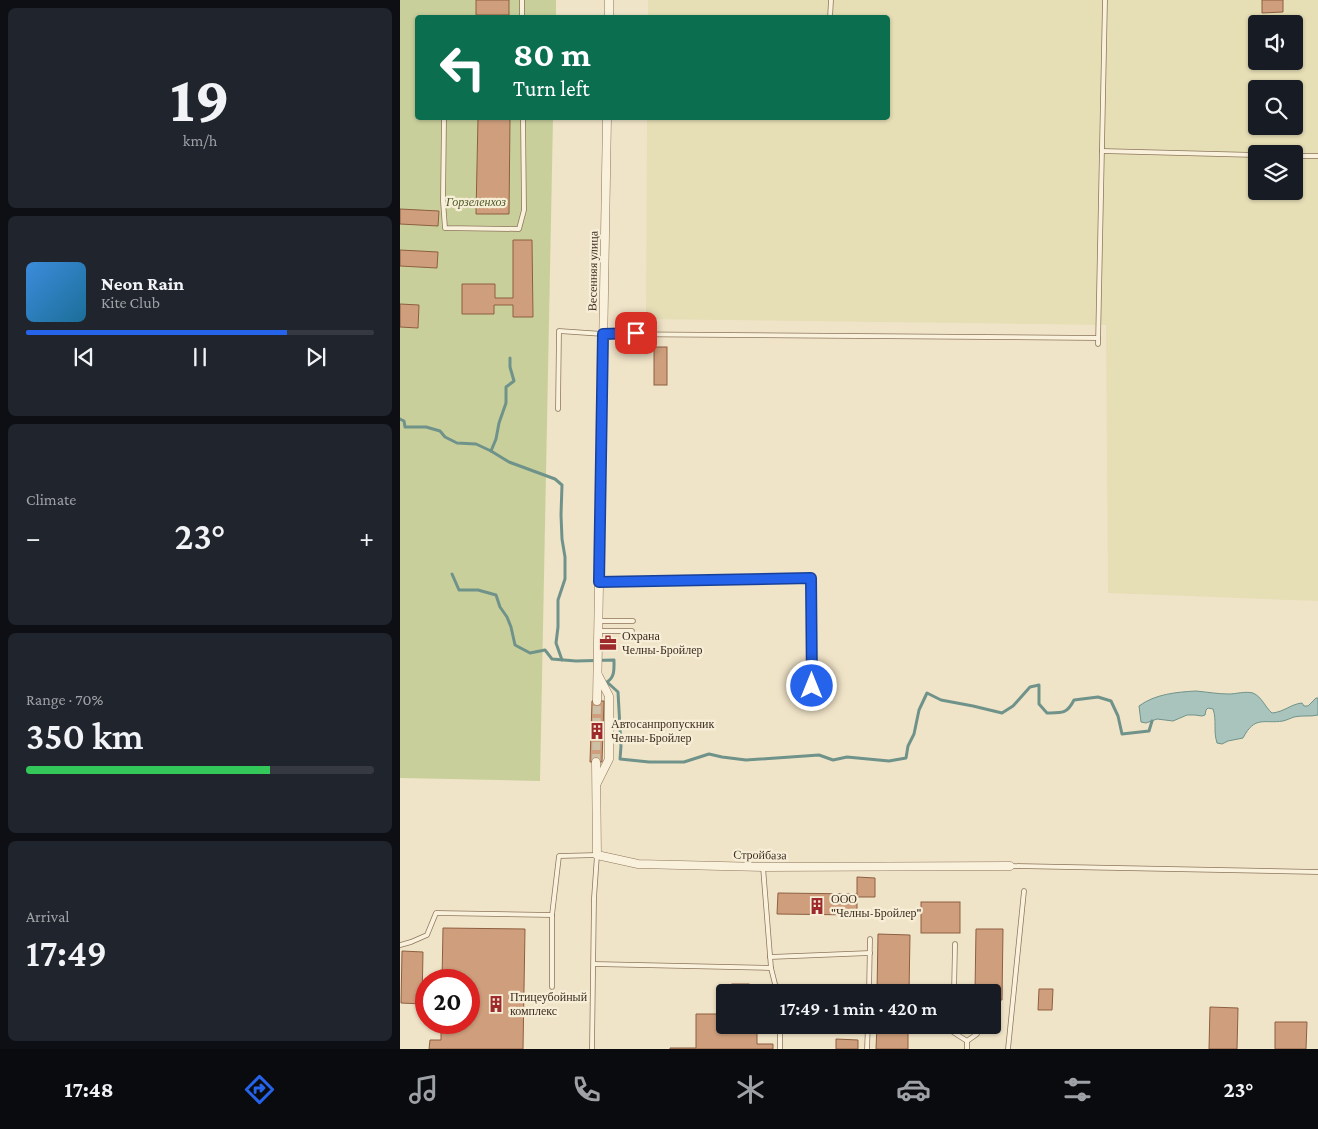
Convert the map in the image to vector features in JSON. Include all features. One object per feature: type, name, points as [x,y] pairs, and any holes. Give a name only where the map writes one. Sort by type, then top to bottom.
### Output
[{"type":"street","points":[[608,15],[609,0]]},
{"type":"street","name":"Весенняя улица","points":[[597,701],[607,120]]},
{"type":"street","points":[[596,785],[609,759],[609,696],[598,674]]},
{"type":"street","points":[[596,765],[597,855]]},
{"type":"street","name":"Стройбаза","points":[[597,855],[638,864],[763,867],[1010,866]]},
{"type":"lane","points":[[522,0],[522,15]]},
{"type":"lane","points":[[830,0],[830,15]]},
{"type":"lane","points":[[1098,344],[1106,0]]},
{"type":"lane","points":[[444,120],[443,202],[445,228],[519,229],[524,210],[523,120]]},
{"type":"lane","points":[[1102,152],[1248,155]]},
{"type":"lane","points":[[1303,156],[1318,156]]},
{"type":"lane","points":[[558,409],[559,331],[603,334],[1098,338]]},
{"type":"lane","points":[[599,582],[811,578],[812,686]]},
{"type":"lane","points":[[598,622],[633,621]]},
{"type":"lane","points":[[598,631],[632,631]]},
{"type":"lane","points":[[552,987],[552,915],[559,856],[597,855],[594,898],[592,1049]]},
{"type":"lane","points":[[1010,866],[1318,872]]},
{"type":"lane","points":[[763,867],[771,968],[775,984]]},
{"type":"lane","points":[[1008,1049],[1024,892]]},
{"type":"lane","points":[[400,945],[427,935],[436,913],[552,915]]},
{"type":"lane","points":[[869,984],[870,939]]},
{"type":"lane","points":[[954,984],[955,944]]},
{"type":"lane","points":[[770,958],[870,953]]},
{"type":"lane","points":[[594,964],[771,968]]},
{"type":"lane","points":[[780,1034],[780,1049]]},
{"type":"lane","points":[[868,1034],[868,1049]]},
{"type":"lane","points":[[956,1034],[967,1041]]},
{"type":"lane","points":[[967,1041],[977,1034]]},
{"type":"lane","points":[[967,1041],[967,1049]]},
{"type":"shaded area","points":[[648,0],[1318,0],[1318,601],[1108,593],[1106,325],[646,319],[647,120],[890,120],[890,15],[648,15]]},
{"type":"green space","name":"Горзеленхоз","points":[[400,0],[556,0],[556,15],[415,15],[415,120],[553,120],[540,781],[400,778]]},
{"type":"water","points":[[1196,691],[1225,694],[1253,693],[1259,697],[1272,713],[1302,703],[1304,706],[1308,706],[1318,698],[1318,715],[1297,716],[1283,721],[1256,723],[1247,731],[1243,738],[1222,744],[1217,743],[1213,709],[1208,708],[1205,715],[1202,716],[1187,715],[1173,721],[1157,719],[1146,723],[1141,722],[1139,706],[1145,702],[1166,694]]},
{"type":"building","points":[[476,0],[509,0],[509,15],[476,15]]},
{"type":"building","points":[[1262,0],[1283,0],[1283,12],[1262,13]]},
{"type":"building","points":[[478,120],[510,120],[509,214],[476,214]]},
{"type":"building","points":[[400,209],[439,211],[438,226],[400,224]]},
{"type":"building","name":"Горзеленхоз","points":[[513,240],[532,240],[533,317],[513,317],[513,305],[494,305],[494,314],[462,314],[462,284],[495,284],[495,298],[513,298]]},
{"type":"building","points":[[400,250],[438,252],[437,268],[400,266]]},
{"type":"building","points":[[400,304],[419,305],[418,328],[400,327]]},
{"type":"building","points":[[654,347],[667,347],[667,385],[654,385]]},
{"type":"building","name":"Автосанпропускник Челны-Бройлер","points":[[592,701],[604,701],[602,762],[590,762]]},
{"type":"building","points":[[857,877],[875,878],[875,897],[857,897]]},
{"type":"building","name":"ООО \"Челны-Бройлер\"","points":[[778,893],[857,894],[857,915],[777,914]]},
{"type":"building","points":[[921,902],[960,902],[960,933],[921,933]]},
{"type":"building","name":"Птицеубойный комплекс","points":[[443,928],[525,929],[523,1049],[429,1049],[430,1040],[441,1040],[441,1034],[480,1034],[480,969],[442,969]]},
{"type":"building","points":[[976,929],[1003,929],[1002,1000],[1001,984],[975,984]]},
{"type":"building","points":[[878,934],[910,935],[909,984],[877,984]]},
{"type":"building","points":[[402,951],[423,952],[423,969],[415,969],[415,1004],[401,1003]]},
{"type":"building","points":[[1039,989],[1053,989],[1052,1010],[1038,1010]]},
{"type":"building","points":[[1210,1007],[1238,1008],[1237,1049],[1209,1049]]},
{"type":"building","points":[[696,1014],[716,1014],[716,1034],[757,1034],[757,1044],[773,1044],[773,1049],[670,1049],[696,1048]]},
{"type":"building","points":[[1275,1022],[1307,1022],[1306,1049],[1275,1049]]},
{"type":"building","points":[[877,1034],[908,1034],[908,1049],[876,1049]]},
{"type":"building","points":[[836,1039],[858,1040],[858,1049],[836,1049]]},
{"type":"waterway","points":[[491,451],[506,403],[506,387],[514,381],[510,367],[510,358]]},
{"type":"waterway","points":[[400,419],[404,421],[405,427],[426,427],[440,431],[445,437],[457,443],[476,444],[509,462],[555,479],[562,485],[561,515],[565,579],[558,600],[556,643],[562,660]]},
{"type":"waterway","points":[[452,574],[459,590],[478,590],[496,595],[511,627],[515,645],[530,653],[545,650],[552,659],[576,661],[614,660],[613,675],[607,682],[618,692],[620,759],[649,762],[684,762],[709,754],[746,760],[819,755],[833,760],[847,757],[889,761],[906,758],[919,710],[927,693],[941,700],[1002,713],[1013,706],[1030,687],[1039,685],[1039,704],[1047,713],[1064,712],[1074,700],[1098,697],[1111,701],[1118,716],[1122,734],[1149,731],[1152,721]]},
{"type":"tunnel","points":[[596,762],[597,701]]},
{"type":"place","name":"Охрана Челны-Бройлер","points":[[608,643]]},
{"type":"place","name":"Автосанпропускник Челны-Бройлер","points":[[597,731]]},
{"type":"place","name":"ООО \"Челны-Бройлер\"","points":[[817,906]]},
{"type":"place","name":"Птицеубойный комплекс","points":[[496,1004]]},
{"type":"route","points":[[636,333],[603,334],[599,582],[811,578],[812,686]]}]
